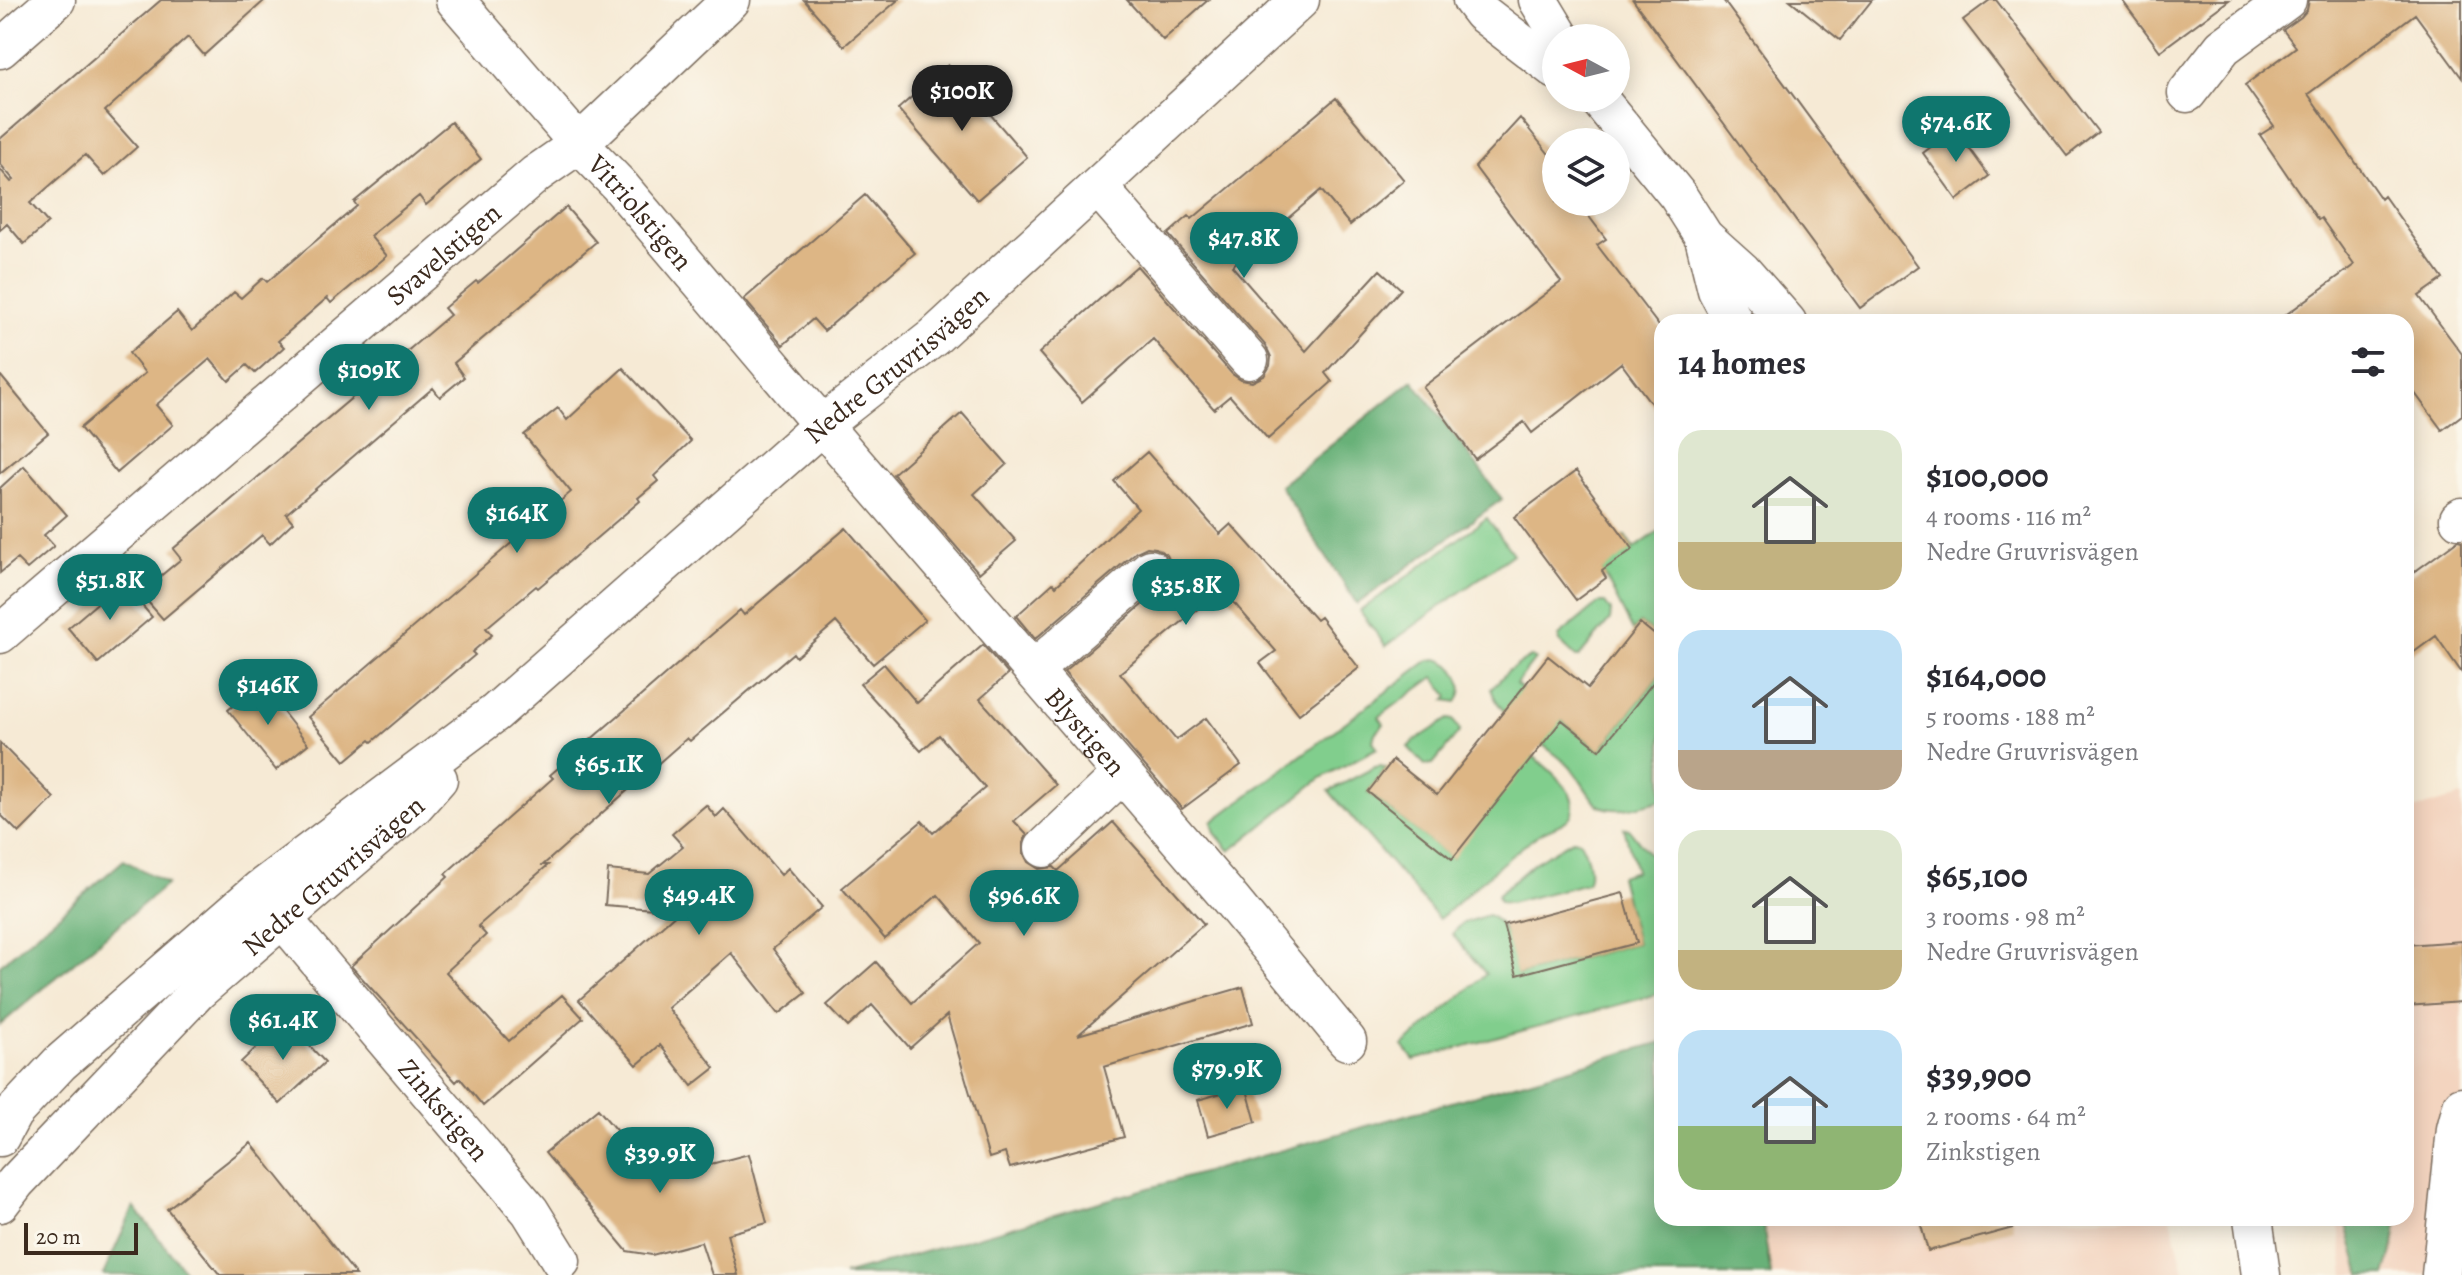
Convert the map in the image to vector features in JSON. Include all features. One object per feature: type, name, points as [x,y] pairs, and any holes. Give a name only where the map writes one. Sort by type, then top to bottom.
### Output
[{"type":"street","points":[[0,49],[56,0]]},
{"type":"street","name":"Vitriolstigen","points":[[455,0],[579,144],[619,185],[822,425]]},
{"type":"street","name":"Svavelstigen","points":[[2,632],[536,174],[579,144],[731,0]]},
{"type":"street","points":[[1472,0],[1482,13],[1542,59]]},
{"type":"street","points":[[1538,0],[1553,24]]},
{"type":"street","points":[[2187,93],[2223,47],[2287,0]]},
{"type":"street","name":"Nedre Gruvrisvägen","points":[[0,1137],[13,1113],[60,1063],[271,904],[495,713],[822,425],[934,337],[1294,3]]},
{"type":"street","points":[[1609,112],[1678,196],[1704,237],[1742,271],[1780,314]]},
{"type":"street","points":[[1098,187],[1249,360]]},
{"type":"street","points":[[1704,237],[1717,290],[1730,314]]},
{"type":"street","name":"Blystigen","points":[[822,425],[1226,894],[1347,1041]]},
{"type":"street","points":[[1033,670],[1150,569]]},
{"type":"street","points":[[1044,848],[1122,774]]},
{"type":"street","name":"Nedre Gruvrisvägen","points":[[0,1203],[16,1182],[198,991],[271,904]]},
{"type":"street","name":"Zinkstigen","points":[[271,904],[530,1211],[561,1261]]},
{"type":"street","points":[[2441,1275],[2456,1129],[2462,1106]]},
{"type":"street","points":[[2254,1226],[2261,1275]]},
{"type":"shaded area","points":[[2462,796],[2462,1275],[2345,1275],[2339,1226],[2414,1226],[2414,810]]},
{"type":"shaded area","points":[[1763,1226],[2173,1226],[2185,1275],[1771,1275]]},
{"type":"green space","points":[[1413,380],[1502,499],[1357,604],[1280,486]]},
{"type":"green space","points":[[1487,518],[1513,554],[1386,646],[1360,611]]},
{"type":"green space","points":[[1654,535],[1654,634],[1640,623],[1633,631],[1606,578],[1592,559],[1625,536],[1634,549]]},
{"type":"green space","points":[[1599,603],[1605,603],[1611,611],[1610,620],[1576,657],[1559,641],[1559,636]]},
{"type":"green space","points":[[1531,657],[1535,659],[1516,684],[1600,750],[1654,681],[1654,802],[1622,809],[1598,805],[1567,764],[1504,712],[1491,689],[1509,670]]},
{"type":"green space","points":[[1437,659],[1449,665],[1461,682],[1457,702],[1445,700],[1449,696],[1434,677],[1379,717],[1384,724],[1375,733],[1373,741],[1377,748],[1321,778],[1230,851],[1215,833],[1212,822],[1429,660]]},
{"type":"green space","points":[[1448,719],[1453,720],[1460,731],[1433,764],[1425,765],[1408,747]]},
{"type":"green space","points":[[1496,729],[1554,774],[1571,796],[1572,812],[1566,821],[1538,835],[1512,855],[1439,919],[1329,791],[1375,767],[1386,768],[1368,792],[1452,858]]},
{"type":"green space","points":[[1624,828],[1629,829],[1654,861],[1654,995],[1414,1060],[1403,1046],[1486,974],[1452,934],[1463,923],[1488,915],[1495,920],[1509,941],[1518,975],[1637,943],[1620,876],[1636,871]]},
{"type":"green space","points":[[1574,839],[1580,841],[1586,856],[1589,868],[1587,883],[1510,903],[1500,902],[1497,896],[1534,863]]},
{"type":"green space","points":[[124,860],[167,884],[0,1025],[0,965]]},
{"type":"green space","points":[[1654,1044],[1654,1226],[1763,1226],[1771,1275],[843,1275]]},
{"type":"green space","points":[[134,1207],[188,1275],[103,1275]]},
{"type":"green space","points":[[2347,1226],[2397,1226],[2385,1275],[2361,1275]]},
{"type":"building","points":[[161,0],[265,0],[204,55],[188,37],[105,111],[137,147],[104,176],[85,155],[30,203],[48,223],[24,244],[7,224],[0,230],[0,169],[11,182],[14,180],[0,164],[0,139]]},
{"type":"building","points":[[804,0],[898,0],[844,46]]},
{"type":"building","points":[[1127,0],[1208,0],[1163,40]]},
{"type":"building","points":[[1633,0],[1723,0],[1918,266],[1860,308]]},
{"type":"building","points":[[1790,0],[1872,0],[1840,40]]},
{"type":"building","points":[[1990,0],[1996,0],[2098,132],[2067,156],[1963,20]]},
{"type":"building","points":[[2122,0],[2229,0],[2160,51]]},
{"type":"building","points":[[2309,0],[2462,0],[2462,78],[2415,14],[2308,94],[2381,199],[2384,196],[2443,279],[2419,296],[2462,354],[2462,415],[2442,430],[2414,392],[2414,314],[2287,314],[2354,265],[2321,218],[2318,220],[2260,135],[2274,126],[2245,85],[2296,47],[2283,30],[2307,10]]},
{"type":"building","points":[[948,65],[1027,157],[977,200],[898,109]]},
{"type":"building","points":[[1336,98],[1404,180],[1350,225],[1321,190],[1232,266],[1306,351],[1380,270],[1401,289],[1325,373],[1332,382],[1268,439],[1230,396],[1214,409],[1153,339],[1082,402],[1039,353],[1137,266],[1232,374],[1252,382],[1264,376],[1271,357],[1266,346],[1168,234],[1189,216],[1192,219]]},
{"type":"building","points":[[1520,118],[1542,146],[1542,216],[1589,216],[1606,239],[1597,245],[1654,320],[1654,407],[1621,363],[1532,433],[1524,422],[1475,459],[1423,387],[1561,282],[1475,167]]},
{"type":"building","points":[[451,122],[481,159],[426,205],[419,196],[370,236],[387,256],[331,303],[327,298],[278,341],[284,347],[255,373],[247,365],[229,381],[210,359],[156,405],[173,425],[117,473],[80,428],[145,373],[129,353],[177,312],[192,331],[234,292],[241,298],[263,278],[267,282],[357,206],[354,202]]},
{"type":"building","points":[[1955,129],[1989,176],[1957,200],[1923,153]]},
{"type":"building","points":[[865,195],[915,253],[824,331],[813,319],[783,345],[744,299]]},
{"type":"building","points":[[566,207],[596,242],[454,363],[464,377],[440,397],[433,388],[286,514],[293,522],[270,544],[262,535],[163,619],[140,593],[181,559],[173,549],[450,315],[444,308],[476,281],[478,283]]},
{"type":"building","points":[[623,368],[691,441],[654,476],[658,481],[638,498],[640,501],[486,628],[492,635],[472,652],[475,655],[345,761],[308,717],[571,492],[524,435],[558,408],[567,420]]},
{"type":"building","points":[[0,375],[48,433],[0,473]]},
{"type":"building","points":[[962,413],[1007,464],[974,494],[1016,541],[979,573],[893,474]]},
{"type":"building","points":[[1147,452],[1220,534],[1231,524],[1316,620],[1320,617],[1359,668],[1299,714],[1260,663],[1276,651],[1222,589],[1120,673],[1176,740],[1206,718],[1241,765],[1182,809],[1064,672],[1164,586],[1171,575],[1172,566],[1167,555],[1156,548],[1147,547],[1136,552],[1035,639],[1016,616],[1053,583],[1056,586],[1138,509],[1114,481]]},
{"type":"building","points":[[24,466],[67,515],[44,535],[54,546],[27,569],[17,559],[0,573],[0,488]]},
{"type":"building","points":[[1576,471],[1633,549],[1602,571],[1606,578],[1576,600],[1514,517]]},
{"type":"building","points":[[846,528],[925,620],[873,664],[836,622],[796,657],[793,653],[690,741],[687,738],[478,926],[486,935],[446,972],[509,1041],[562,995],[583,1018],[483,1106],[460,1078],[456,1082],[351,966],[448,877],[445,874],[553,778],[550,775],[740,610],[744,615]]},
{"type":"building","points":[[2458,540],[2462,541],[2462,673],[2436,636],[2414,652],[2414,572]]},
{"type":"building","points":[[122,582],[152,617],[98,663],[68,628]]},
{"type":"building","points":[[1640,623],[1654,634],[1654,681],[1600,750],[1562,720],[1452,859],[1368,792],[1393,760],[1437,795],[1548,656],[1588,688]]},
{"type":"building","points":[[983,645],[1008,674],[980,699],[1056,785],[1014,821],[1027,835],[1023,852],[1028,862],[1039,869],[1054,867],[1058,871],[1113,822],[1204,924],[1078,1035],[1243,987],[1253,1023],[1104,1067],[1124,1137],[1010,1168],[1005,1153],[989,1158],[947,1015],[910,1048],[872,1005],[848,1027],[827,1005],[876,962],[912,1003],[979,943],[938,895],[885,939],[842,888],[922,821],[933,833],[985,788],[939,735],[921,751],[860,684],[884,664],[917,703]]},
{"type":"building","points":[[261,684],[308,744],[276,770],[228,710]]},
{"type":"building","points":[[0,743],[54,798],[19,833],[0,814]]},
{"type":"building","points":[[706,805],[716,817],[724,809],[781,875],[788,868],[822,907],[773,949],[806,993],[779,1014],[731,953],[668,1008],[715,1068],[692,1086],[660,1045],[637,1065],[579,1000],[679,911],[605,905],[608,870],[649,874],[683,846],[672,834]]},
{"type":"building","points":[[1623,893],[1637,943],[1517,975],[1503,925]]},
{"type":"building","points":[[2462,941],[2462,1002],[2414,1005],[2414,944]]},
{"type":"building","points":[[285,1020],[325,1062],[280,1104],[241,1062]]},
{"type":"building","points":[[1246,1086],[1256,1122],[1208,1136],[1198,1100]]},
{"type":"building","points":[[598,1109],[648,1168],[673,1174],[749,1154],[767,1223],[727,1234],[738,1275],[712,1275],[701,1242],[652,1255],[627,1251],[545,1153]]},
{"type":"building","points":[[251,1143],[356,1275],[220,1275],[167,1209]]},
{"type":"building","points":[[1921,1226],[2013,1226],[2013,1228],[1928,1251]]}]
